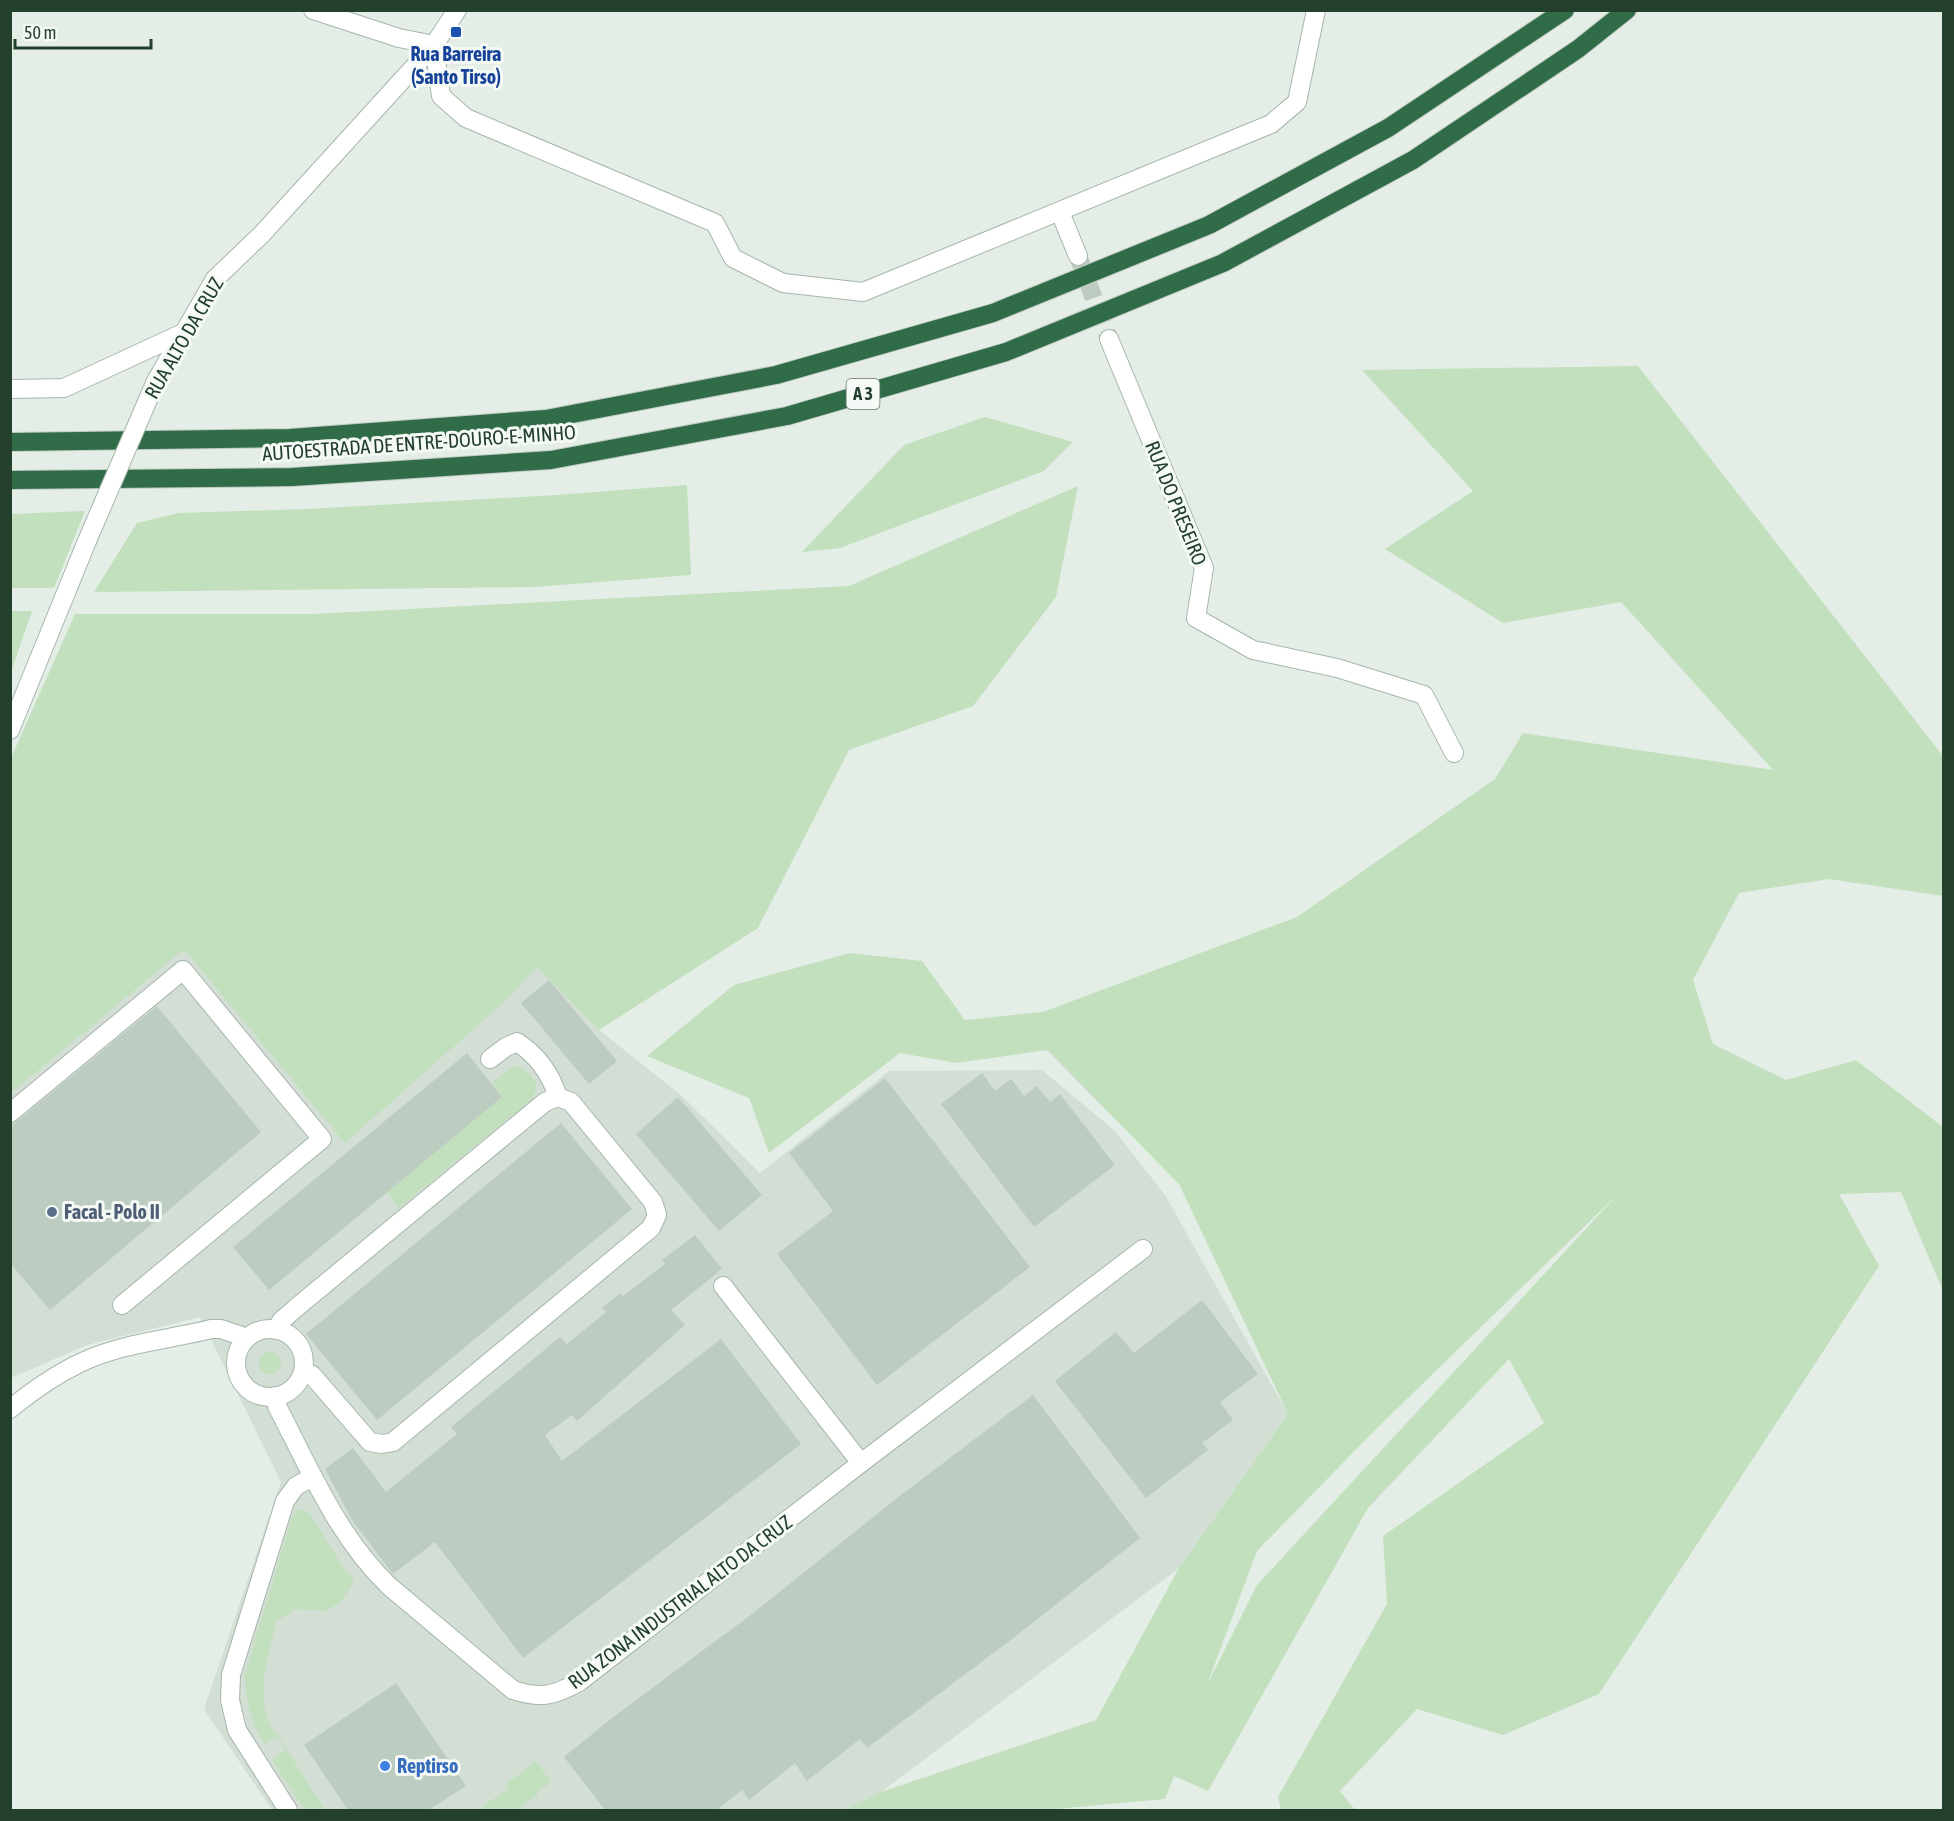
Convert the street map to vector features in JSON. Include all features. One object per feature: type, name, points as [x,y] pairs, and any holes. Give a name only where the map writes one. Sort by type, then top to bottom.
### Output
[{"type":"highway","name":"AUTOESTRADA DE ENTRE-DOURO-E-MINHO","points":[[10,442],[290,438],[546,419],[776,375],[993,312],[1209,225],[1388,128],[1565,10]]},
{"type":"highway","name":"AUTOESTRADA DE ENTRE-DOURO-E-MINHO","points":[[10,480],[292,477],[551,460],[799,413],[1006,352],[1223,263],[1413,160],[1578,49],[1627,10]]},
{"type":"street","points":[[313,10],[399,38],[434,45],[441,96],[466,118],[715,223],[733,258],[783,283],[863,291],[1271,124],[1297,102],[1316,10]]},
{"type":"street","name":"RUA ALTO DA CRUZ","points":[[10,730],[87,541],[156,381],[215,279],[262,234],[434,45],[457,10]]},
{"type":"street","points":[[1060,212],[1078,256]]},
{"type":"street","points":[[10,389],[64,388],[183,333]]},
{"type":"street","name":"RUA DO PRESEIRO","points":[[1109,339],[1204,568],[1196,618],[1253,650],[1337,668],[1424,695],[1454,753]]},
{"type":"street","points":[[10,1113],[183,970],[322,1139],[122,1305]]},
{"type":"street","points":[[490,1059],[517,1042],[528,1049],[553,1080],[558,1097]]},
{"type":"street","points":[[277,1330],[289,1314],[544,1102],[558,1097],[571,1102],[653,1202],[657,1215],[651,1228],[393,1442],[382,1444],[370,1442],[312,1375],[303,1371]]},
{"type":"street","name":"RUA ZONA INDUSTRIAL ALTO DA CRUZ","points":[[275,1396],[277,1406],[340,1525],[362,1556],[389,1586],[513,1689],[529,1695],[545,1696],[563,1691],[579,1682],[861,1463],[1143,1249]]},
{"type":"street","points":[[723,1286],[861,1463]]},
{"type":"street","points":[[10,1409],[32,1391],[81,1362],[120,1349],[211,1329],[221,1329],[248,1338]]},
{"type":"street","points":[[268,1329],[277,1330],[290,1335],[298,1344],[303,1354],[303,1371],[296,1385],[289,1392],[275,1396],[259,1395],[249,1389],[237,1370],[240,1347],[257,1332],[268,1329]]},
{"type":"street","points":[[288,1810],[237,1730],[230,1700],[231,1675],[285,1501],[297,1486],[313,1477]]},
{"type":"shaded area","points":[[282,653],[599,1030],[682,1096],[760,1173],[889,1071],[1042,1070],[1114,1130],[1165,1195],[1288,1414],[1179,1568],[881,1792],[844,1810],[272,1810],[204,1709],[281,1482],[200,1317],[87,1345],[11,1378],[11,758]]},
{"type":"green space","points":[[1638,366],[1943,756],[1943,896],[1829,879],[1739,893],[1693,980],[1713,1044],[1786,1080],[1856,1060],[1943,1127],[1943,1291],[1901,1192],[1839,1194],[1879,1266],[1599,1694],[1503,1735],[1417,1709],[1340,1791],[1355,1810],[1281,1810],[1278,1797],[1387,1604],[1383,1536],[1544,1423],[1509,1359],[1368,1508],[1208,1791],[1174,1776],[1165,1799],[1045,1810],[844,1810],[881,1792],[1096,1720],[1179,1568],[1288,1414],[1179,1184],[1047,1050],[956,1063],[900,1053],[769,1153],[749,1098],[647,1056],[734,985],[850,953],[922,961],[965,1020],[1043,1012],[1297,917],[1495,779],[1523,733],[1773,770],[1621,602],[1503,623],[1385,549],[1473,491],[1362,370]],"holes":[[[1618,1194],[1257,1585],[1207,1685],[1257,1551],[1375,1430]]]},
{"type":"green space","points":[[985,417],[1073,442],[1044,471],[840,548],[802,552],[904,445]]},
{"type":"green space","points":[[687,485],[691,575],[534,587],[94,592],[137,523],[179,513],[308,509]]},
{"type":"green space","points":[[1078,486],[1056,597],[973,706],[849,750],[758,928],[599,1030],[537,967],[505,1001],[345,1143],[184,949],[11,1093],[11,758],[75,614],[313,614],[849,586]]},
{"type":"green space","points":[[85,511],[54,588],[11,588],[11,514]]},
{"type":"green space","points":[[10,611],[32,611],[11,672]]},
{"type":"green space","points":[[514,1066],[529,1073],[534,1080],[537,1088],[532,1099],[399,1208],[387,1192],[502,1097],[492,1083]]},
{"type":"green space","points":[[270,1352],[280,1359],[281,1363],[274,1373],[270,1374],[260,1367],[259,1363],[266,1353]]},
{"type":"green space","points":[[297,1510],[305,1510],[310,1514],[345,1570],[354,1580],[339,1603],[326,1611],[295,1609],[277,1621],[266,1664],[263,1696],[270,1724],[325,1810],[305,1810],[272,1760],[286,1750],[277,1737],[264,1744],[250,1710],[245,1684],[245,1674],[292,1517]]},
{"type":"green space","points":[[536,1761],[551,1782],[537,1792],[538,1795],[521,1806],[523,1810],[478,1810],[509,1788],[506,1784]]},
{"type":"building","points":[[549,980],[617,1061],[589,1084],[521,1003]]},
{"type":"building","points":[[157,1006],[261,1132],[50,1310],[10,1263],[10,1127]]},
{"type":"building","points":[[467,1053],[502,1097],[269,1290],[233,1247]]},
{"type":"building","points":[[982,1073],[995,1091],[1011,1079],[1024,1096],[1037,1086],[1050,1102],[1060,1094],[1115,1165],[1034,1227],[941,1104]]},
{"type":"building","points":[[885,1078],[1030,1267],[877,1385],[777,1254],[833,1211],[789,1153]]},
{"type":"building","points":[[678,1097],[762,1195],[719,1231],[636,1134]]},
{"type":"building","points":[[561,1123],[632,1209],[377,1420],[306,1334]]},
{"type":"building","points":[[695,1235],[722,1269],[671,1310],[685,1325],[577,1421],[572,1415],[545,1435],[562,1461],[721,1339],[801,1444],[523,1658],[435,1542],[393,1574],[352,1520],[325,1469],[353,1448],[386,1492],[457,1434],[451,1427],[560,1337],[567,1344],[606,1312],[602,1308],[620,1293],[623,1296],[665,1264],[662,1260]]},
{"type":"building","points":[[1202,1300],[1258,1374],[1220,1402],[1233,1420],[1202,1443],[1208,1450],[1146,1498],[1055,1381],[1116,1332],[1134,1353]]},
{"type":"building","points":[[1033,1395],[1140,1538],[1016,1636],[867,1748],[860,1739],[807,1781],[795,1763],[749,1800],[742,1790],[717,1810],[605,1810],[564,1757]]},
{"type":"building","name":"Reptirso","points":[[396,1683],[466,1786],[429,1810],[348,1810],[304,1745]]},
{"type":"tunnel","points":[[1078,256],[1109,339]]},
{"type":"place","name":"Rua Barreira (Santo Tirso)","points":[[456,32]]},
{"type":"place","name":"Facal - Polo II","points":[[52,1212]]},
{"type":"place","name":"Reptirso","points":[[385,1766]]}]
